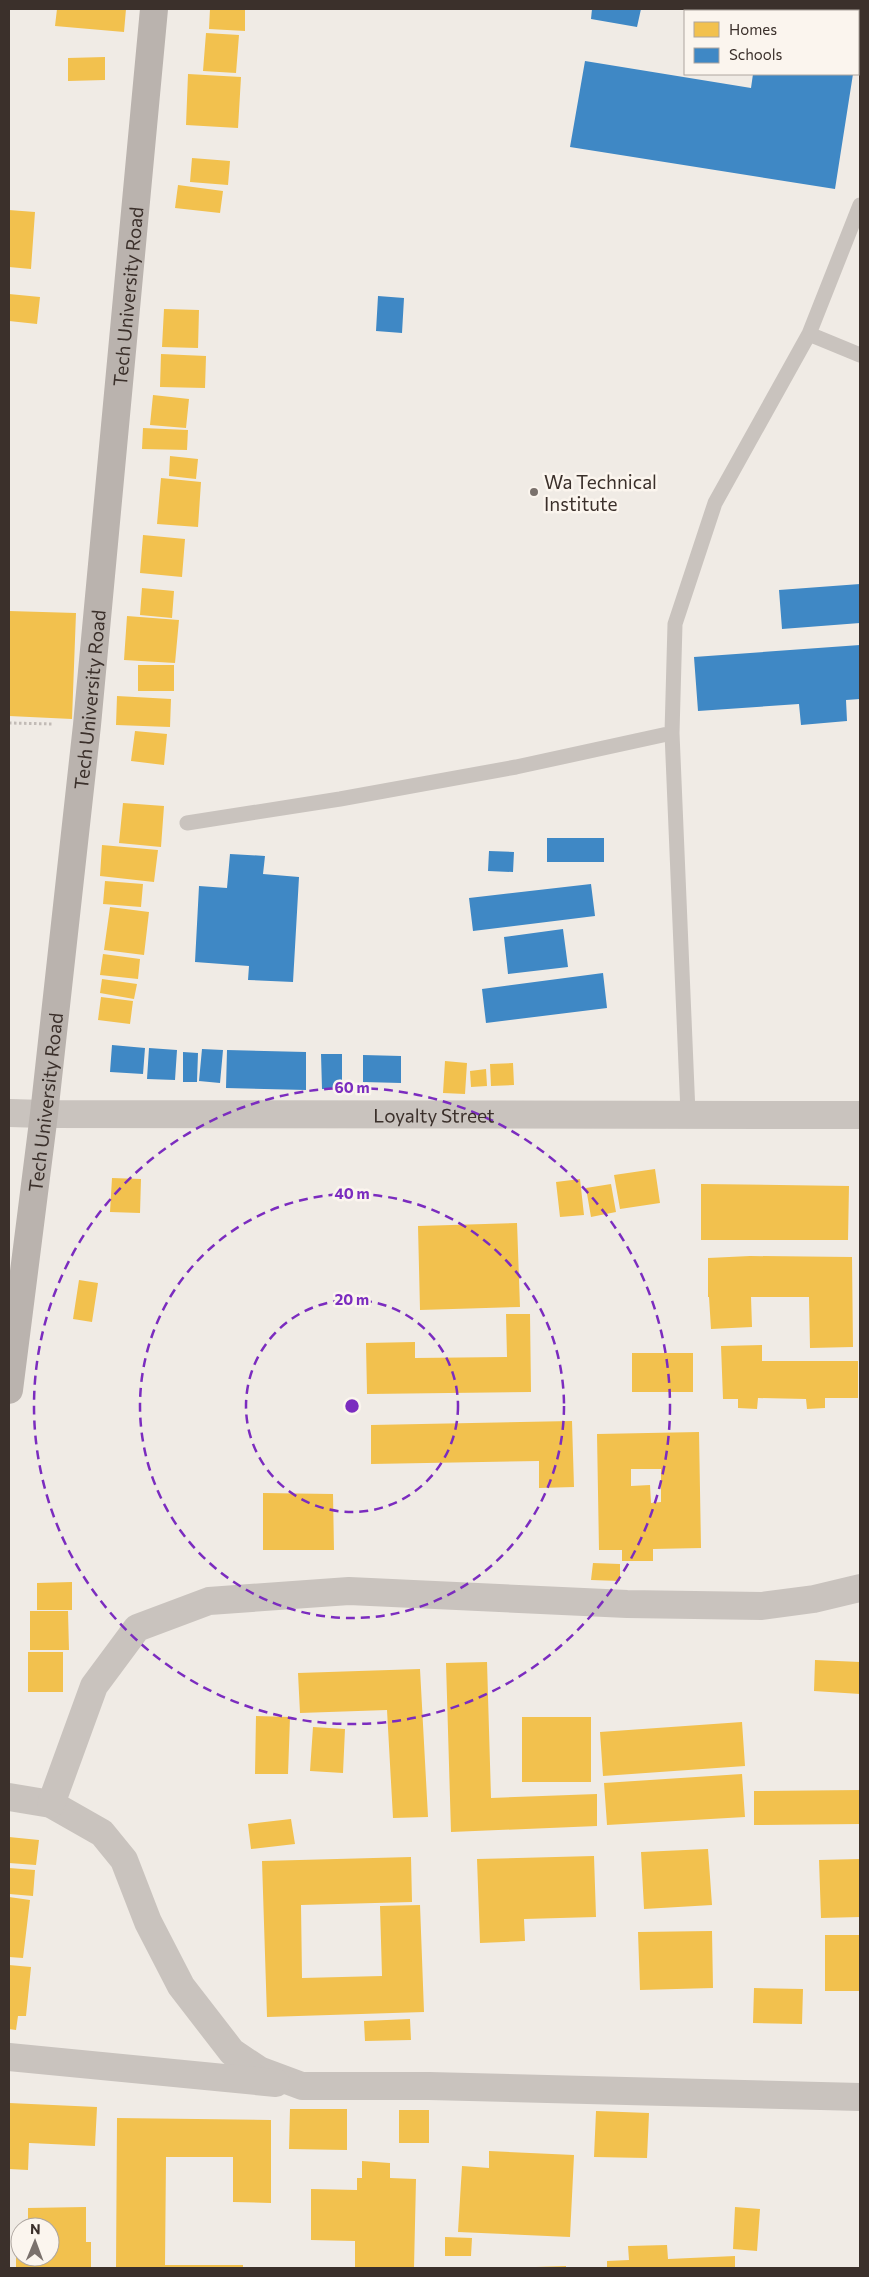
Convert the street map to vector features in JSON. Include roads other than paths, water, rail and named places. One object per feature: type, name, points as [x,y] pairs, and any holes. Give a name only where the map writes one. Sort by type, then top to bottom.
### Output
[{"type":"street","name":"Tech University Road","points":[[9,1390],[44,1114],[87,725],[154,9]]},
{"type":"street","name":"Loyalty Street","points":[[9,1113],[688,1113],[860,1115]]},
{"type":"street","points":[[51,1804],[94,1686],[137,1628],[209,1601],[349,1591],[627,1604],[762,1606],[814,1599],[860,1588]]},
{"type":"street","points":[[9,1797],[51,1804],[102,1833],[124,1860],[148,1922],[181,1986],[232,2052],[260,2070],[302,2086]]},
{"type":"street","points":[[9,2057],[302,2086],[430,2086],[860,2097]]},
{"type":"lane","points":[[688,1113],[672,732],[675,624],[714,503],[809,334],[860,205]]},
{"type":"lane","points":[[809,334],[860,354]]},
{"type":"lane","points":[[186,823],[340,799],[516,767],[672,732]]},
{"type":"place","name":"Wa Technical Institute","points":[[534,492]]}]
